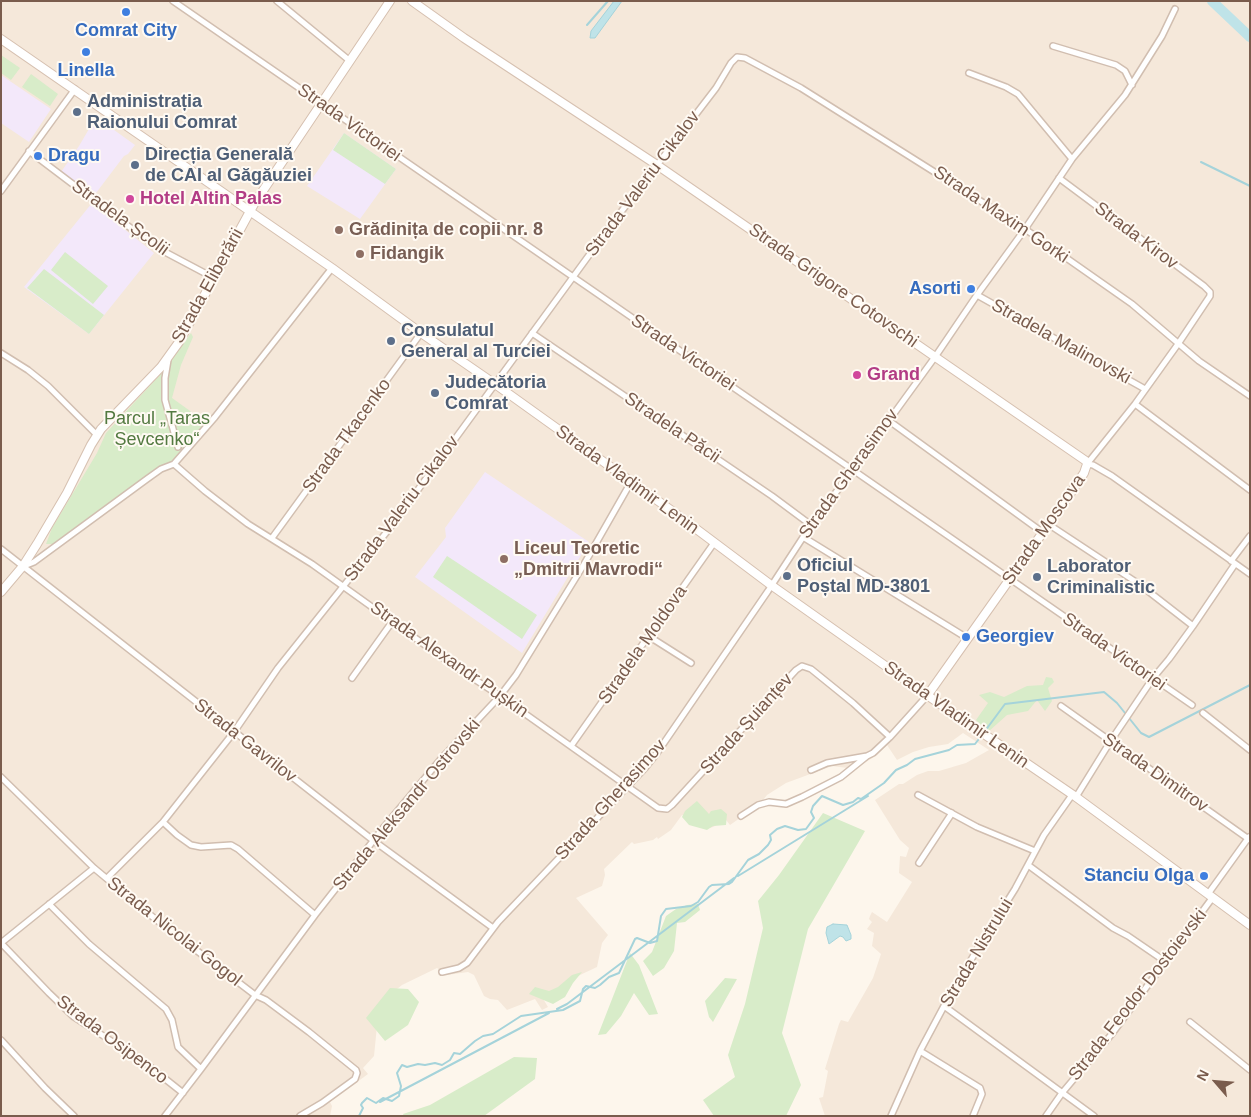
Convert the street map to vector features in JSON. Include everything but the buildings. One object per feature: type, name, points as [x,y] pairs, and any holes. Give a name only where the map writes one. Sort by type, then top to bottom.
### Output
[{"type":"main road","name":"Strada Eliberării","points":[[1,592],[23,566],[106,423],[141,388],[179,342],[250,210],[390,1]]},
{"type":"main road","name":"Strada Grigore Cotovschi","points":[[412,1],[464,38],[657,165],[1083,458],[1087,464]]},
{"type":"main road","name":"Strada Vladimir Lenin","points":[[1,39],[250,210],[421,333],[496,384],[771,585],[927,696],[1074,796],[1250,925]]},
{"type":"main road","name":"Strada Moscova","points":[[927,696],[1084,473],[1087,464]]},
{"type":"street","name":"Strada Victoriei","points":[[173,1],[1192,706]]},
{"type":"street","points":[[277,1],[350,61]]},
{"type":"street","name":"Strada Gherasimov","points":[[442,972],[459,968],[467,963],[493,928],[645,768],[669,736],[811,525],[935,356],[1025,229],[1058,178],[1126,95],[1162,36],[1175,9]]},
{"type":"street","points":[[1053,46],[1116,65],[1125,71],[1132,85]]},
{"type":"street","name":"Strada Valeriu Cikalov","points":[[107,878],[163,822],[234,732],[278,668],[393,524],[532,333],[716,88],[731,62],[737,57]]},
{"type":"street","name":"Strada Maxim Gorki","points":[[737,57],[745,58],[802,88],[1025,229],[1132,304],[1221,378],[1250,396]]},
{"type":"street","points":[[969,73],[1006,87],[1018,94],[1072,159]]},
{"type":"street","points":[[1,191],[75,89]]},
{"type":"street","name":"Stradela Școlii","points":[[29,151],[165,252],[214,278]]},
{"type":"street","name":"Strada Kirov","points":[[1058,178],[1204,286],[1210,292],[1210,296]]},
{"type":"street","points":[[23,566],[34,562],[147,478],[161,469],[174,464],[215,417],[332,268]]},
{"type":"street","name":"Stradela Malinovski","points":[[977,295],[1145,389]]},
{"type":"street","name":"Strada Moscova","points":[[1087,464],[1135,404],[1210,296]]},
{"type":"street","name":"Strada Tkacenko","points":[[272,538],[362,417],[421,333]]},
{"type":"street","name":"Stradela Păcii","points":[[532,333],[772,496],[811,525]]},
{"type":"street","points":[[1,353],[48,386],[97,436]]},
{"type":"street","points":[[168,357],[165,378],[166,400],[178,448]]},
{"type":"street","name":"Stradela Malinovski","points":[[1135,404],[1250,490]]},
{"type":"street","points":[[888,420],[1042,532]]},
{"type":"street","name":"Strada Alexandr Pușkin","points":[[174,464],[204,492],[248,524],[343,586],[627,786]]},
{"type":"street","name":"Strada Grigore Cotovschi","points":[[1087,464],[1093,465],[1112,476],[1250,574]]},
{"type":"street","name":"Strada Aleksandr Ostrovski","points":[[165,1116],[202,1069],[255,995],[374,841],[440,760],[500,696],[516,675],[630,482]]},
{"type":"street","points":[[1048,524],[1139,584],[1193,626]]},
{"type":"street","name":"Strada Nistrului","points":[[891,1116],[920,1051],[944,1006],[1015,889],[1035,851],[1153,678],[1193,626],[1250,536]]},
{"type":"street","points":[[803,537],[967,638]]},
{"type":"street","name":"Stradela Moldova","points":[[571,746],[650,637],[714,543]]},
{"type":"street","name":"Strada Gavrilov","points":[[1,549],[374,841],[493,928]]},
{"type":"street","points":[[352,678],[392,622]]},
{"type":"street","points":[[650,637],[691,663]]},
{"type":"street","name":"Strada Șuianțev","points":[[627,786],[658,808],[667,809],[692,785],[796,670],[802,666],[811,670],[853,703],[890,737]]},
{"type":"street","name":"Strada Moscova","points":[[742,816],[758,805],[769,802],[786,804],[842,776],[877,750],[927,696]]},
{"type":"street","name":"Strada Dimitrov","points":[[1061,706],[1249,838]]},
{"type":"street","points":[[1203,713],[1250,750]]},
{"type":"street","name":"Strada Moscova","points":[[811,770],[835,761],[867,756]]},
{"type":"street","name":"Strada Nicolai Gogol","points":[[1,777],[94,868],[154,918],[255,995],[266,1000],[309,1032],[354,1068],[357,1074],[355,1079],[300,1116]]},
{"type":"street","points":[[918,795],[995,834],[1035,851]]},
{"type":"street","points":[[919,863],[952,813]]},
{"type":"street","points":[[163,822],[191,845],[202,847],[231,845],[238,849],[316,915]]},
{"type":"street","name":"Strada Feodor Dostoievski","points":[[1046,1116],[1062,1093],[1112,1036],[1166,962],[1249,838]]},
{"type":"street","points":[[1028,864],[1112,928],[1128,936],[1166,962]]},
{"type":"street","points":[[1,943],[94,868]]},
{"type":"street","points":[[49,904],[89,944],[166,1009],[172,1020],[178,1047],[202,1069]]},
{"type":"street","name":"Strada Osipenco","points":[[1,943],[48,993],[74,1016],[144,1062],[182,1093]]},
{"type":"street","points":[[944,1006],[1094,1116]]},
{"type":"street","points":[[1190,1022],[1250,1070]]},
{"type":"street","points":[[1,1040],[45,1088],[74,1116]]},
{"type":"street","points":[[920,1051],[980,1088],[982,1094],[973,1116]]},
{"type":"shaded area","points":[[1,1],[1250,1],[1250,1116],[825,1116],[819,1098],[823,1097],[828,1071],[825,1069],[839,1024],[841,1020],[848,1022],[873,978],[881,954],[872,946],[874,933],[867,929],[872,922],[869,919],[870,916],[872,912],[887,922],[912,882],[899,873],[900,856],[906,857],[909,848],[900,840],[875,800],[917,775],[966,763],[989,750],[963,733],[948,744],[913,752],[897,760],[887,745],[877,755],[855,769],[832,766],[786,783],[767,795],[760,804],[730,825],[726,820],[706,829],[682,815],[671,830],[658,839],[657,837],[653,840],[634,844],[632,842],[604,869],[605,875],[602,886],[576,898],[608,935],[602,943],[597,967],[542,997],[548,1007],[542,1010],[535,999],[507,1010],[498,1000],[484,996],[474,975],[468,972],[447,975],[437,968],[402,985],[397,989],[377,1026],[374,1056],[363,1068],[368,1074],[330,1102],[332,1106],[330,1116],[1,1116]]},
{"type":"shaded area","points":[[1,75],[51,109],[29,142],[1,123]]},
{"type":"shaded area","points":[[96,117],[135,145],[124,156],[93,197],[61,172]]},
{"type":"shaded area","points":[[344,133],[396,169],[360,219],[307,186]]},
{"type":"shaded area","points":[[92,203],[154,253],[89,334],[24,287]]},
{"type":"shaded area","name":"Liceul Teoretic „Dmitrii Mavrodi“","points":[[485,472],[589,542],[522,653],[415,577],[446,537],[445,528]]},
{"type":"green space","points":[[1,55],[20,68],[11,80],[1,73]]},
{"type":"green space","points":[[31,74],[58,94],[50,106],[22,87]]},
{"type":"green space","points":[[344,133],[396,169],[385,184],[333,150]]},
{"type":"green space","points":[[65,252],[108,286],[93,304],[51,270]]},
{"type":"green space","points":[[44,269],[104,315],[89,334],[27,288]]},
{"type":"green space","name":"Parcul „Taras Șevcenko“","points":[[191,333],[193,337],[181,365],[172,398],[207,423],[182,454],[125,491],[54,544],[46,544],[52,528],[97,453],[106,433],[159,376]]},
{"type":"green space","points":[[447,556],[537,615],[522,639],[433,577]]},
{"type":"green space","points":[[1046,677],[1052,678],[1054,682],[1048,688],[1052,701],[1045,711],[1037,700],[1028,711],[1007,715],[988,732],[976,720],[988,703],[979,695],[990,692],[1004,697],[1027,686],[1043,685]]},
{"type":"green space","points":[[697,801],[709,814],[711,811],[721,809],[727,814],[726,825],[713,826],[707,830],[689,825],[682,817],[685,811]]},
{"type":"green space","points":[[823,813],[865,831],[808,929],[782,1033],[801,1085],[786,1116],[714,1116],[703,1100],[735,1077],[728,1055],[745,1004],[763,928],[758,901]]},
{"type":"green space","points":[[698,904],[700,910],[685,922],[677,923],[674,951],[664,968],[653,976],[643,961],[652,952],[666,916],[676,909]]},
{"type":"green space","points":[[630,953],[639,965],[658,1014],[649,1015],[634,993],[621,1016],[606,1034],[598,1035]]},
{"type":"green space","points":[[582,972],[565,997],[553,1004],[529,994],[535,987],[549,991],[558,987],[572,975]]},
{"type":"green space","points":[[725,978],[737,979],[713,1022],[709,1017],[705,1001]]},
{"type":"green space","points":[[390,988],[408,989],[419,1002],[408,1025],[385,1041],[366,1018]]},
{"type":"green space","points":[[514,1057],[537,1058],[535,1079],[484,1116],[404,1116],[403,1114],[430,1105]]},
{"type":"water","points":[[614,1],[622,1],[595,38],[590,38],[591,31]]},
{"type":"water","points":[[833,924],[847,925],[851,939],[846,941],[840,936],[829,944],[826,933],[827,927]]},
{"type":"waterway","points":[[587,25],[608,1]]},
{"type":"waterway","points":[[1212,1],[1250,37]]},
{"type":"waterway","points":[[1201,162],[1250,186]]},
{"type":"waterway","points":[[985,731],[1005,704],[1104,692],[1117,703],[1141,733],[1149,737],[1250,685]]},
{"type":"waterway","points":[[359,1116],[363,1108],[361,1105],[367,1098],[376,1103],[383,1098],[392,1101],[399,1096],[401,1086],[397,1073],[402,1065],[407,1067],[435,1063],[442,1065],[450,1060],[454,1053],[460,1054],[483,1036],[493,1034],[521,1016],[563,1010],[580,1001],[583,989],[586,986],[595,988],[609,977],[619,973],[635,939],[650,943],[657,941],[661,916],[666,909],[691,906],[698,902],[712,885],[729,884],[732,882],[748,860],[759,854],[768,845],[771,840],[770,835],[777,829],[785,826],[798,830],[806,829],[814,818],[811,812],[813,806],[822,796],[843,805],[853,802],[858,798],[861,799],[884,783],[896,770],[915,759],[949,750],[957,745],[975,744],[982,735]]},
{"type":"waterway","points":[[738,876],[868,796]]},
{"type":"waterway","points":[[557,1009],[567,1004],[734,878]]},
{"type":"waterway","points":[[380,1102],[549,1013]]},
{"type":"place","name":"Comrat City","points":[[126,12]]},
{"type":"place","name":"Linella","points":[[86,52]]},
{"type":"place","name":"Administrația Raionului Comrat","points":[[77,112]]},
{"type":"place","name":"Dragu","points":[[38,156]]},
{"type":"place","name":"Direcția Generală de CAI al Găgăuziei","points":[[135,165]]},
{"type":"place","name":"Hotel Altin Palas","points":[[130,199]]},
{"type":"place","name":"Grădinița de copii nr. 8","points":[[339,230]]},
{"type":"place","name":"Fidangik","points":[[360,254]]},
{"type":"place","name":"Asorti","points":[[971,289]]},
{"type":"place","name":"Consulatul General al Turciei","points":[[391,341]]},
{"type":"place","name":"Grand","points":[[857,375]]},
{"type":"place","name":"Judecătoria Comrat","points":[[435,393]]},
{"type":"place","name":"Liceul Teoretic „Dmitrii Mavrodi“","points":[[504,559]]},
{"type":"place","name":"Oficiul Poștal MD-3801","points":[[787,576]]},
{"type":"place","name":"Laborator Criminalistic","points":[[1037,577]]},
{"type":"place","name":"Georgiev","points":[[966,637]]},
{"type":"place","name":"Stanciu Olga","points":[[1204,876]]}]
